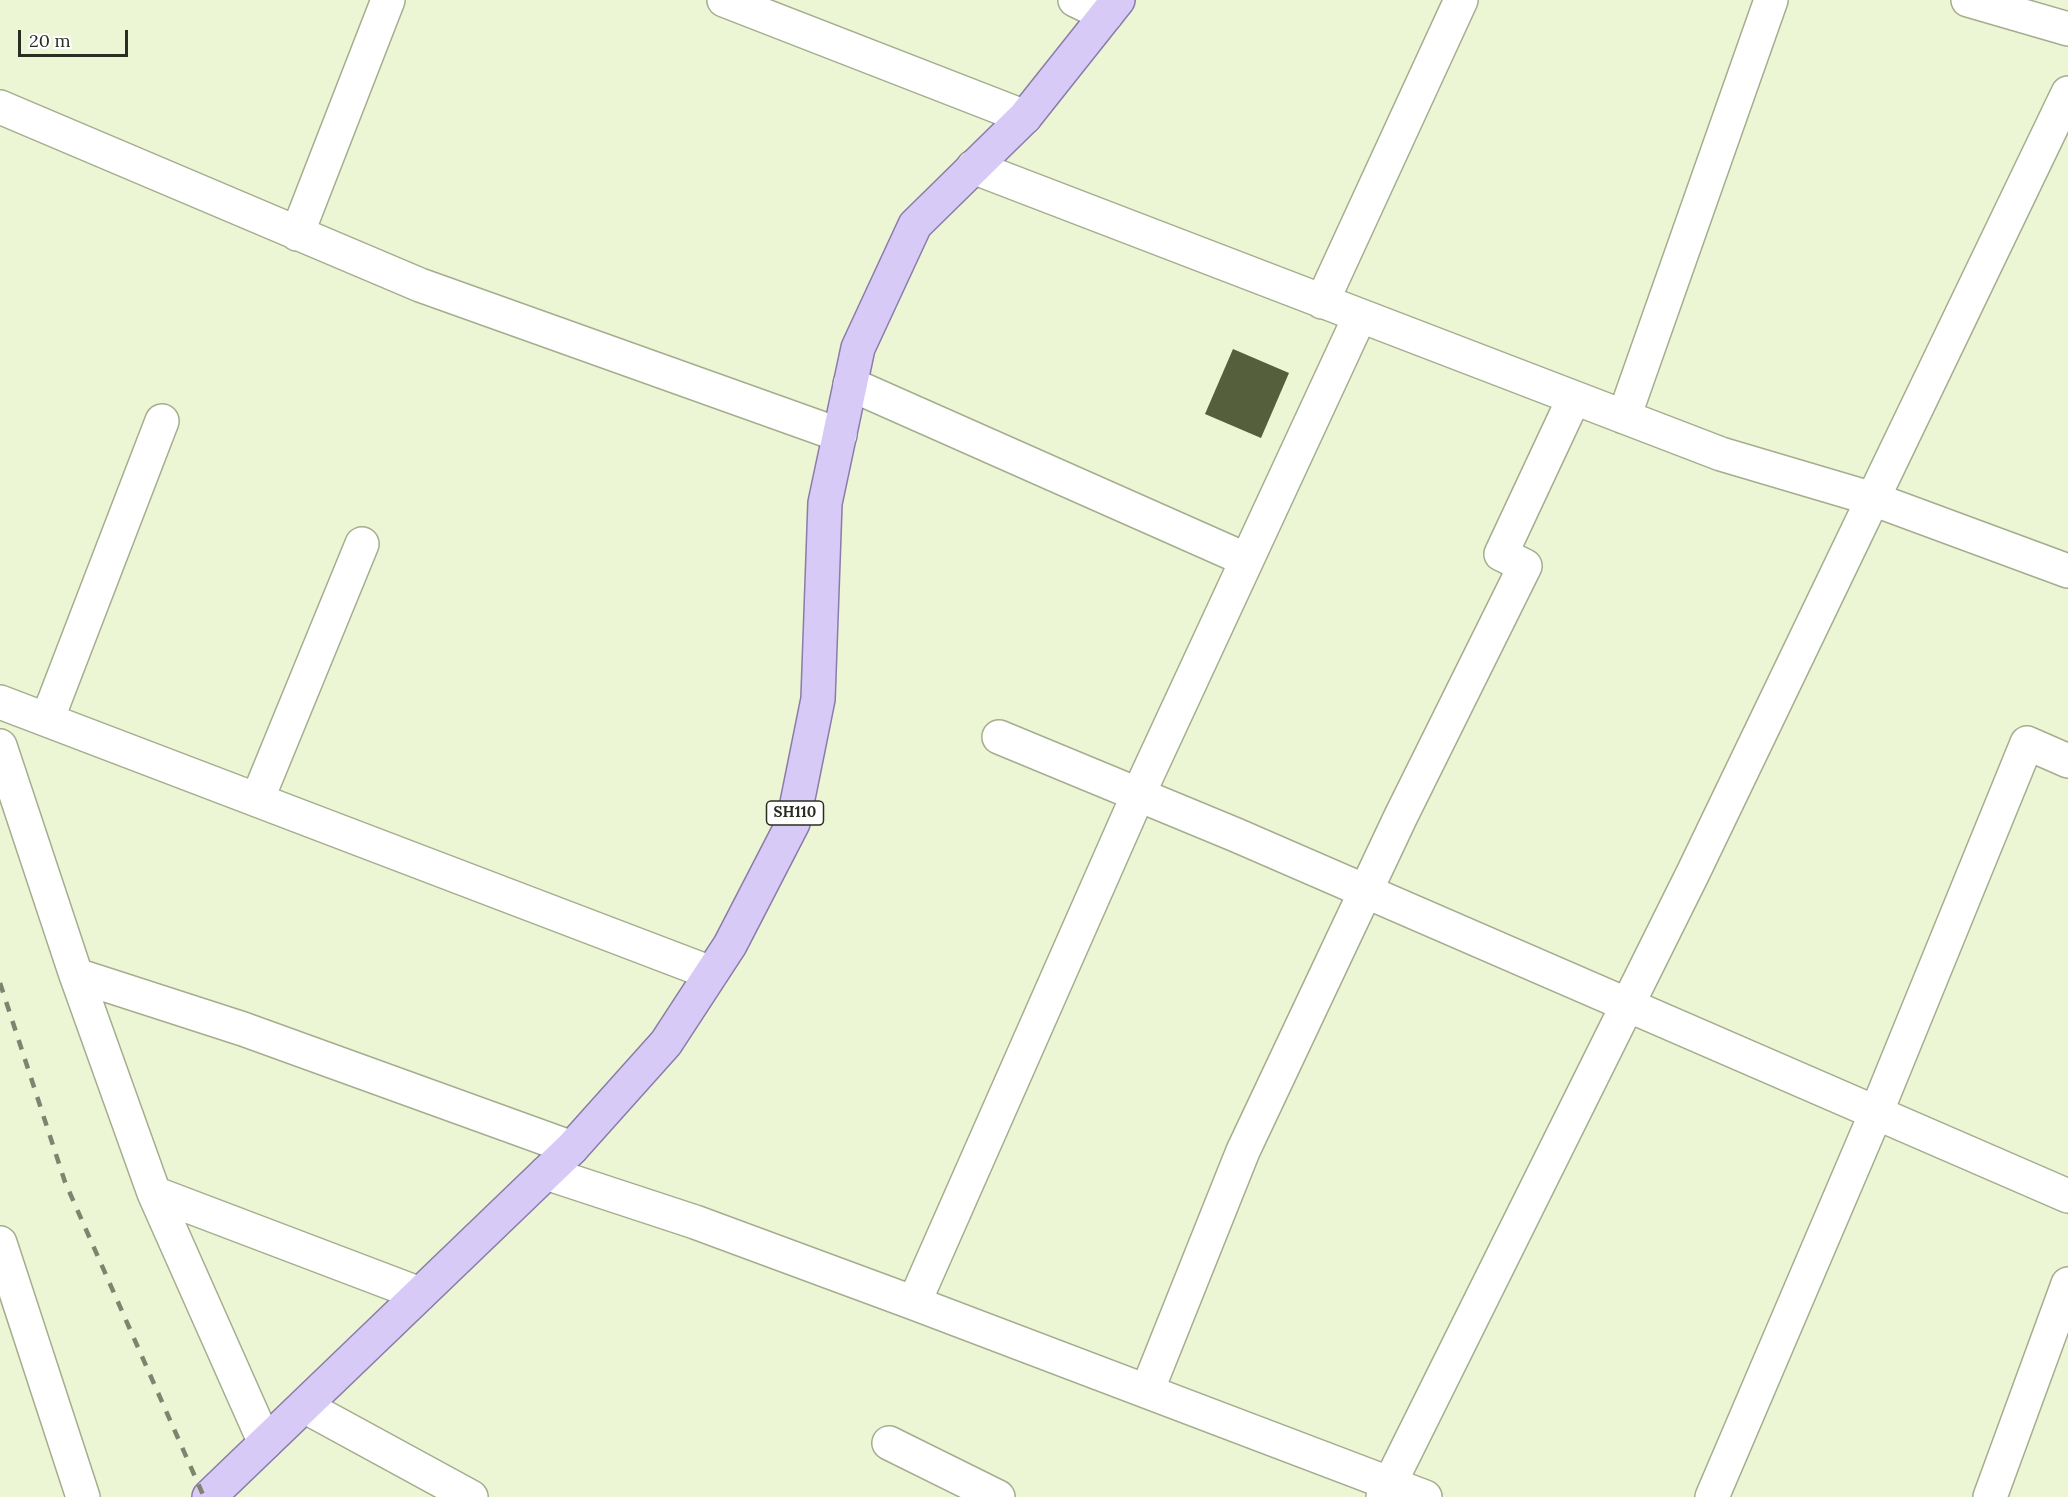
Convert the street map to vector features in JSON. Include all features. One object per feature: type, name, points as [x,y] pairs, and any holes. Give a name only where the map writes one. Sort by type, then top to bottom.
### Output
[{"type":"main road","name":"SH110","points":[[209,1497],[572,1148],[666,1043],[730,945],[793,823],[818,699],[825,503],[858,348],[915,225],[1025,117],[1112,7]]},
{"type":"street","points":[[297,234],[388,0]]},
{"type":"street","points":[[724,0],[1025,117]]},
{"type":"street","points":[[1075,0],[1112,7]]},
{"type":"street","points":[[1322,302],[1461,0]]},
{"type":"street","points":[[1624,417],[1771,0]]},
{"type":"street","points":[[1968,0],[2068,28]]},
{"type":"street","points":[[1386,1491],[1694,873],[2068,93]]},
{"type":"street","points":[[0,107],[420,285],[840,435]]},
{"type":"street","points":[[974,167],[1721,454],[1873,499],[2068,571]]},
{"type":"street","points":[[914,1303],[1138,795],[1360,316]]},
{"type":"street","points":[[850,384],[1247,560]]},
{"type":"street","points":[[1147,1391],[1243,1151],[1401,816],[1526,567],[1501,554],[1574,398]]},
{"type":"street","points":[[47,720],[162,421]]},
{"type":"street","points":[[257,800],[362,544]]},
{"type":"street","points":[[0,702],[711,973]]},
{"type":"street","points":[[999,737],[1365,892],[2068,1196]]},
{"type":"street","points":[[1712,1497],[1876,1113],[2027,743],[2068,761]]},
{"type":"street","points":[[0,746],[76,975],[154,1193],[265,1443]]},
{"type":"street","points":[[76,975],[243,1029],[572,1148]]},
{"type":"street","points":[[546,1173],[695,1222],[1147,1391],[1386,1491],[1425,1497]]},
{"type":"street","points":[[154,1193],[420,1294]]},
{"type":"street","points":[[0,1243],[83,1497]]},
{"type":"street","points":[[1990,1497],[2068,1284]]},
{"type":"street","points":[[304,1406],[471,1497]]},
{"type":"street","points":[[889,1443],[998,1497]]},
{"type":"building","points":[[1233,349],[1289,373],[1261,438],[1205,414]]},
{"type":"railway","points":[[0,983],[65,1182],[204,1497]]}]
